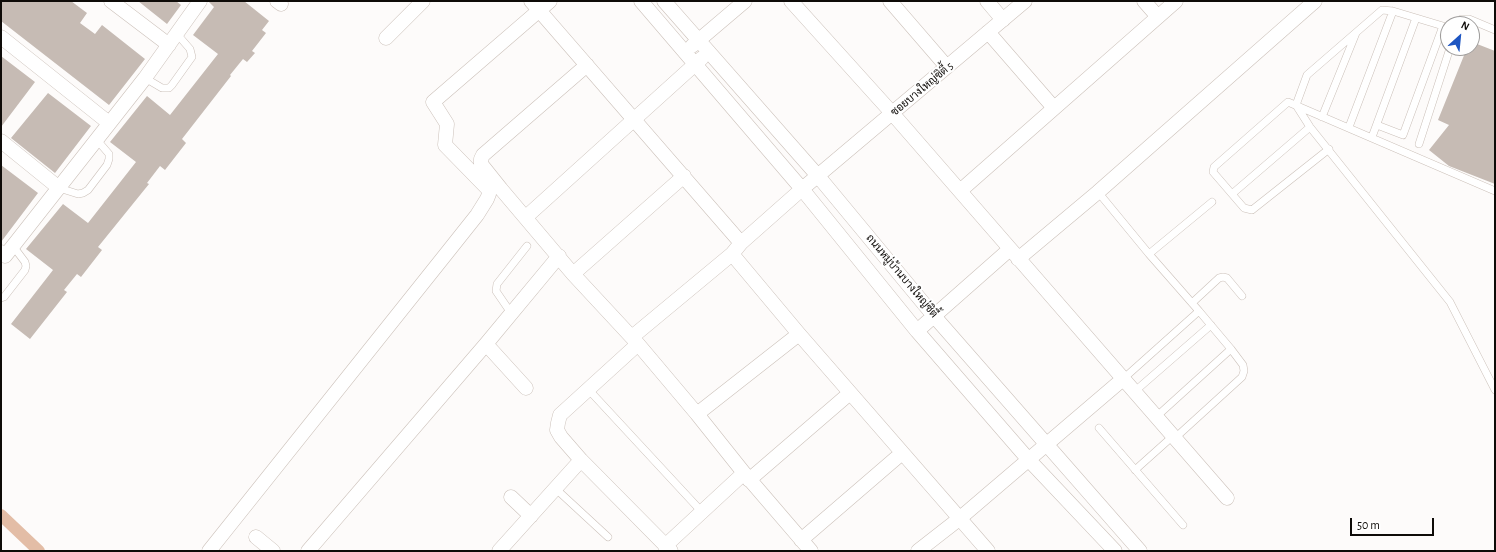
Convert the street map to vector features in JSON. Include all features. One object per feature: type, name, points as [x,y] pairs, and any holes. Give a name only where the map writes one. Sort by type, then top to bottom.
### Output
[{"type":"street","points":[[111,1],[173,39]]},
{"type":"street","points":[[5,254],[60,188],[145,78],[200,1]]},
{"type":"street","points":[[386,38],[423,1]]},
{"type":"street","points":[[209,551],[477,215],[487,199],[489,194],[488,189],[445,145],[447,124],[433,102],[535,6],[550,1]]},
{"type":"street","name":"ถนนหมู่บ้านบางใหญ่ซิตี้","points":[[640,1],[802,189],[917,331],[1028,459],[1115,551]]},
{"type":"street","name":"ถนนหมู่บ้านบางใหญ่ซิตี้","points":[[664,1],[818,176],[934,316],[1140,551]]},
{"type":"street","points":[[685,52],[745,1]]},
{"type":"street","points":[[791,1],[892,114],[1227,498]]},
{"type":"street","points":[[890,1],[947,67]]},
{"type":"street","points":[[987,1],[1003,20]]},
{"type":"street","name":"ซอยบางใหญ่ซิตี้ 5","points":[[668,548],[561,438],[557,430],[560,415],[635,341],[732,254],[741,243],[802,189],[1025,1]]},
{"type":"street","points":[[1144,1],[1158,17]]},
{"type":"street","points":[[960,192],[1176,1]]},
{"type":"street","points":[[917,331],[1014,254],[1098,192],[1315,1]]},
{"type":"street","points":[[535,6],[741,243]]},
{"type":"street","points":[[988,32],[1054,108]]},
{"type":"street","points":[[1,37],[109,123]]},
{"type":"street","points":[[526,218],[695,64],[709,53]]},
{"type":"street","points":[[587,65],[483,155],[481,159],[483,168],[573,274],[635,341],[698,414],[746,477],[811,551]]},
{"type":"street","points":[[1,141],[60,188]]},
{"type":"street","points":[[573,274],[684,176]]},
{"type":"street","points":[[732,254],[799,334],[988,551]]},
{"type":"street","points":[[308,551],[486,344],[559,256]]},
{"type":"street","points":[[698,414],[799,334]]},
{"type":"street","points":[[486,344],[526,388]]},
{"type":"street","points":[[918,551],[959,519],[1045,444],[1123,379]]},
{"type":"street","points":[[668,548],[702,512],[850,393]]},
{"type":"street","points":[[801,540],[902,453]]},
{"type":"street","points":[[499,551],[581,460]]},
{"type":"street","points":[[511,497],[531,516]]},
{"type":"street","points":[[256,537],[273,551]]},
{"type":"lane","points":[[1296,105],[1307,75],[1382,10],[1393,11],[1443,26],[1403,135],[1377,125]]},
{"type":"lane","points":[[1349,127],[1393,11]]},
{"type":"lane","points":[[1372,137],[1416,18]]},
{"type":"lane","points":[[1480,24],[1495,30]]},
{"type":"lane","points":[[1322,117],[1357,32]]},
{"type":"lane","points":[[145,78],[162,88],[169,88],[172,85],[192,57],[190,49],[173,39]]},
{"type":"lane","points":[[1419,144],[1447,56]]},
{"type":"lane","points":[[1329,150],[1252,210],[1244,208],[1213,172],[1214,167],[1288,102],[1495,191]]},
{"type":"lane","points":[[1296,105],[1310,127],[1450,302],[1495,390]]},
{"type":"lane","points":[[1232,194],[1310,127]]},
{"type":"lane","points":[[60,188],[78,194],[84,193],[88,190],[107,165],[109,159],[109,154],[97,140]]},
{"type":"lane","points":[[1098,192],[1231,349],[1243,365],[1244,371],[1242,377],[1136,470]]},
{"type":"lane","points":[[1149,254],[1212,202]]},
{"type":"lane","points":[[511,313],[496,291],[497,284],[527,246]]},
{"type":"lane","points":[[1,298],[4,297],[25,270],[26,266],[25,262],[5,254]]},
{"type":"lane","points":[[1192,303],[1219,278],[1223,277],[1228,278],[1242,296]]},
{"type":"lane","points":[[1123,379],[1199,311]]},
{"type":"lane","points":[[1134,392],[1211,325]]},
{"type":"lane","points":[[1156,417],[1231,349]]},
{"type":"lane","points":[[588,389],[702,512]]},
{"type":"lane","points":[[1099,428],[1183,525]]},
{"type":"lane","points":[[556,489],[608,537]]},
{"type":"building","points":[[1,1],[71,1],[87,13],[80,23],[95,34],[102,25],[145,59],[109,105],[1,21]]},
{"type":"building","points":[[138,1],[176,1],[181,5],[167,24]]},
{"type":"building","points":[[208,1],[244,1],[269,21],[262,30],[266,33],[252,51],[255,53],[247,62],[243,59],[182,139],[186,143],[165,170],[160,166],[147,183],[149,184],[98,247],[102,250],[81,277],[77,274],[64,290],[67,292],[30,339],[11,324],[53,270],[26,249],[63,204],[88,223],[136,162],[110,142],[147,96],[170,115],[218,54],[193,35],[214,7]]},
{"type":"building","points":[[1480,45],[1495,51],[1495,184],[1449,166],[1429,150],[1449,125],[1438,120],[1464,56],[1480,56]]},
{"type":"building","points":[[1,56],[35,82],[1,127]]},
{"type":"building","points":[[48,93],[91,126],[55,173],[11,138]]},
{"type":"building","points":[[1,165],[38,193],[1,242]]},
{"type":"waterway","points":[[1,515],[39,551]]}]
